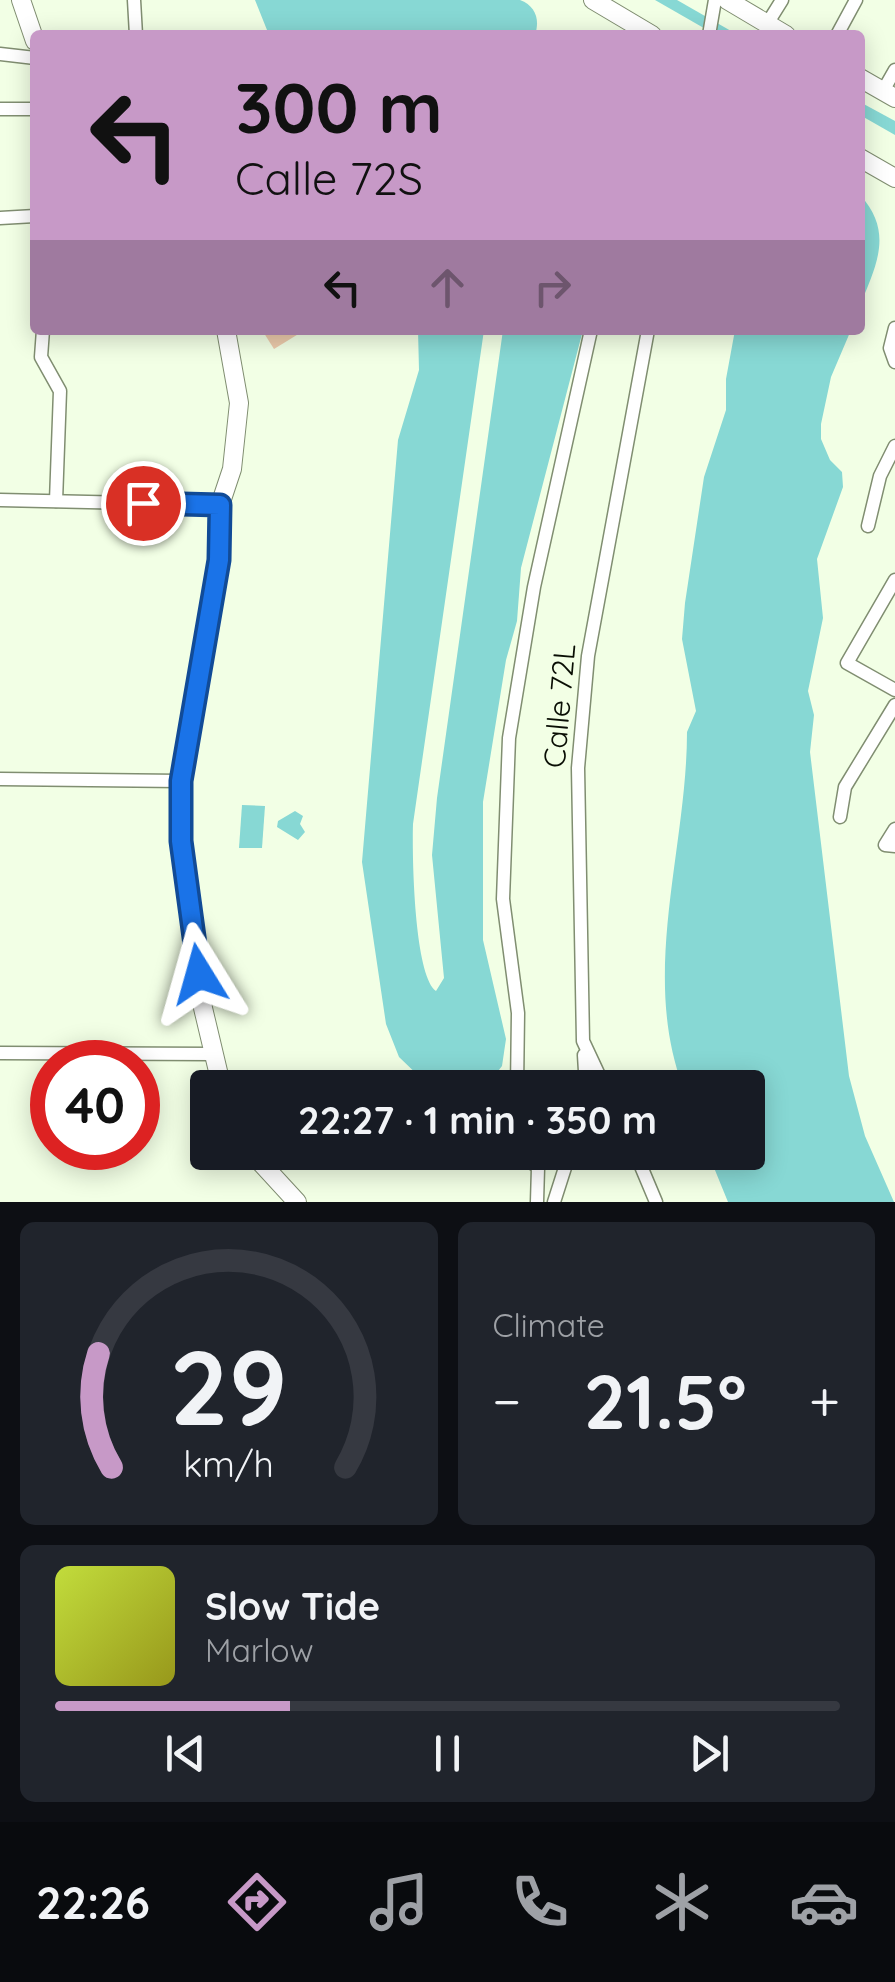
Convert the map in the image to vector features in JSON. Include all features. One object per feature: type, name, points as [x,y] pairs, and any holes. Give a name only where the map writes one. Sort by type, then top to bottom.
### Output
[{"type":"street","points":[[21,0],[31,30]]},
{"type":"street","points":[[134,0],[136,30]]},
{"type":"street","points":[[593,0],[639,30]]},
{"type":"street","points":[[768,24],[782,0]]},
{"type":"street","points":[[840,30],[856,0]]},
{"type":"street","points":[[710,30],[718,2],[778,30]]},
{"type":"street","points":[[0,54],[30,57]]},
{"type":"street","points":[[865,81],[889,95],[895,70]]},
{"type":"street","points":[[0,109],[30,110]]},
{"type":"street","points":[[865,161],[895,178]]},
{"type":"street","points":[[0,218],[30,216]]},
{"type":"street","points":[[893,361],[895,328]]},
{"type":"street","points":[[43,335],[41,357],[60,392],[56,501]]},
{"type":"street","points":[[217,1070],[181,841],[181,781],[219,560],[220,505],[232,469],[239,403],[227,335]]},
{"type":"street","points":[[517,1070],[518,1013],[503,899],[509,738],[534,587],[590,335]]},
{"type":"street","name":"Calle 72L","points":[[596,1070],[582,1041],[578,768],[588,656],[647,335]]},
{"type":"street","points":[[868,526],[880,476],[895,446]]},
{"type":"street","points":[[0,500],[220,505]]},
{"type":"street","points":[[895,580],[848,663],[895,690]]},
{"type":"street","points":[[840,817],[846,787],[895,705]]},
{"type":"street","points":[[0,779],[181,781]]},
{"type":"street","points":[[890,846],[895,829]]},
{"type":"street","points":[[582,1041],[584,1070]]},
{"type":"street","points":[[0,1053],[213,1054]]},
{"type":"street","points":[[267,1170],[296,1202]]},
{"type":"street","points":[[536,1202],[538,1170]]},
{"type":"street","points":[[554,1202],[564,1170]]},
{"type":"street","points":[[643,1170],[656,1202]]},
{"type":"shaded area","points":[[265,335],[297,335],[274,349]]},
{"type":"water","points":[[255,0],[520,0],[533,10],[537,24],[536,30],[267,30]]},
{"type":"water","points":[[655,0],[677,0],[729,30],[707,30]]},
{"type":"water","points":[[865,105],[895,121],[895,135],[865,118]]},
{"type":"water","points":[[865,201],[877,223],[876,264],[865,293]]},
{"type":"water","points":[[418,335],[483,335],[413,824],[419,939],[423,962],[436,991],[444,978],[432,855],[437,798],[502,335],[582,335],[521,568],[517,621],[506,660],[483,802],[483,940],[506,1039],[499,1070],[412,1070],[399,1057],[386,1024],[362,862],[398,440],[419,370]]},
{"type":"water","points":[[734,335],[849,335],[831,377],[821,424],[821,439],[830,460],[842,472],[843,487],[817,559],[823,618],[808,691],[814,715],[810,752],[849,1076],[865,1136],[894,1202],[728,1202],[715,1170],[765,1170],[765,1070],[678,1070],[671,1044],[665,1000],[665,955],[687,732],[696,711],[682,639],[685,603],[704,477],[726,410],[726,379]]},
{"type":"water","points":[[242,805],[265,806],[262,848],[239,848]]},
{"type":"water","points":[[295,811],[303,816],[300,824],[305,832],[298,840],[277,827],[278,821]]},
{"type":"route","points":[[143,503],[220,505],[219,560],[191,744],[181,781],[181,841],[199,974]]}]
